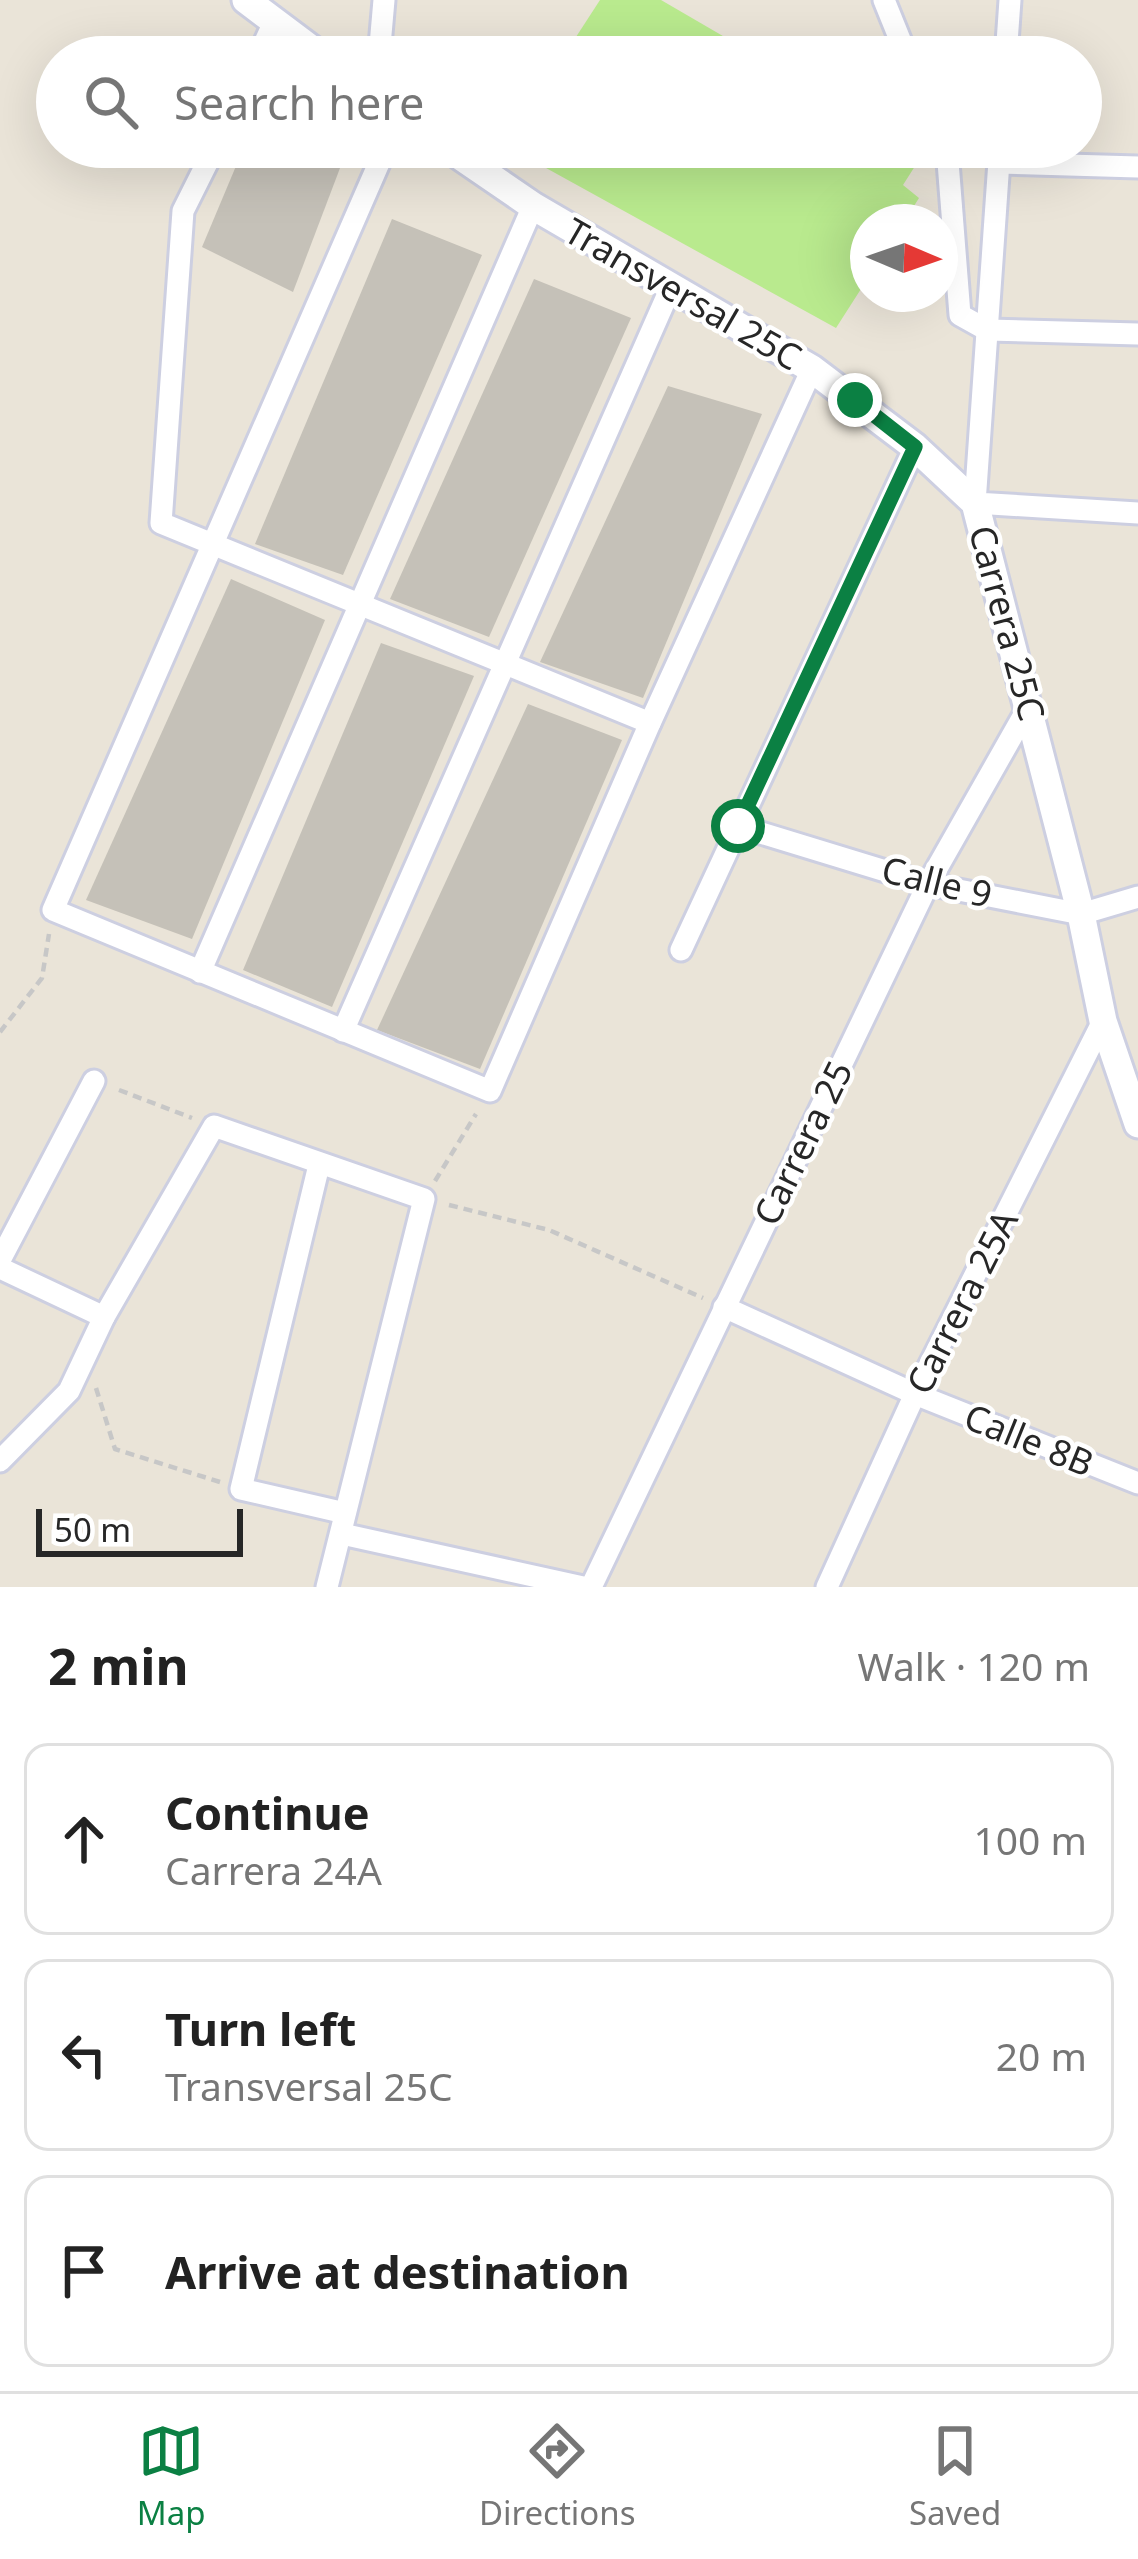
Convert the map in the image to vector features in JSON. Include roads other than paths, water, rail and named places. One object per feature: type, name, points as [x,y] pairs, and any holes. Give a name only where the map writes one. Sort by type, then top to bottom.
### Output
[{"type":"street","points":[[246,0],[293,36]]},
{"type":"street","points":[[381,36],[384,0]]},
{"type":"street","points":[[884,0],[899,36]]},
{"type":"street","points":[[1007,36],[1010,0]]},
{"type":"street","points":[[268,36],[274,22]]},
{"type":"street","points":[[1102,164],[1138,167]]},
{"type":"street","points":[[204,168],[183,211],[161,523],[650,723]]},
{"type":"street","points":[[377,168],[53,910],[490,1091],[650,723],[812,369]]},
{"type":"street","name":"Transversal 25C","points":[[478,168],[533,206],[812,369],[915,447],[975,503]]},
{"type":"street","points":[[948,168],[960,315],[987,330],[1138,334]]},
{"type":"street","name":"Carrera 25C","points":[[998,168],[975,503],[1081,914],[1103,1021],[1138,1124]]},
{"type":"street","points":[[200,971],[533,206]]},
{"type":"street","points":[[343,1031],[671,287]]},
{"type":"street","points":[[681,950],[915,447]]},
{"type":"street","points":[[975,503],[1138,513]]},
{"type":"street","name":"Carrera 25","points":[[587,1587],[928,884],[1029,706]]},
{"type":"street","name":"Calle 9","points":[[738,826],[928,884],[1081,914],[1138,897]]},
{"type":"street","name":"Carrera 25A","points":[[827,1587],[915,1394],[1103,1021]]},
{"type":"street","points":[[94,1081],[0,1264],[104,1317]]},
{"type":"street","points":[[0,1461],[69,1391],[104,1317],[214,1126],[424,1199],[327,1587]]},
{"type":"street","points":[[319,1166],[241,1489],[343,1524],[587,1587]]},
{"type":"street","name":"Calle 8B","points":[[724,1307],[915,1394],[1138,1483]]}]
